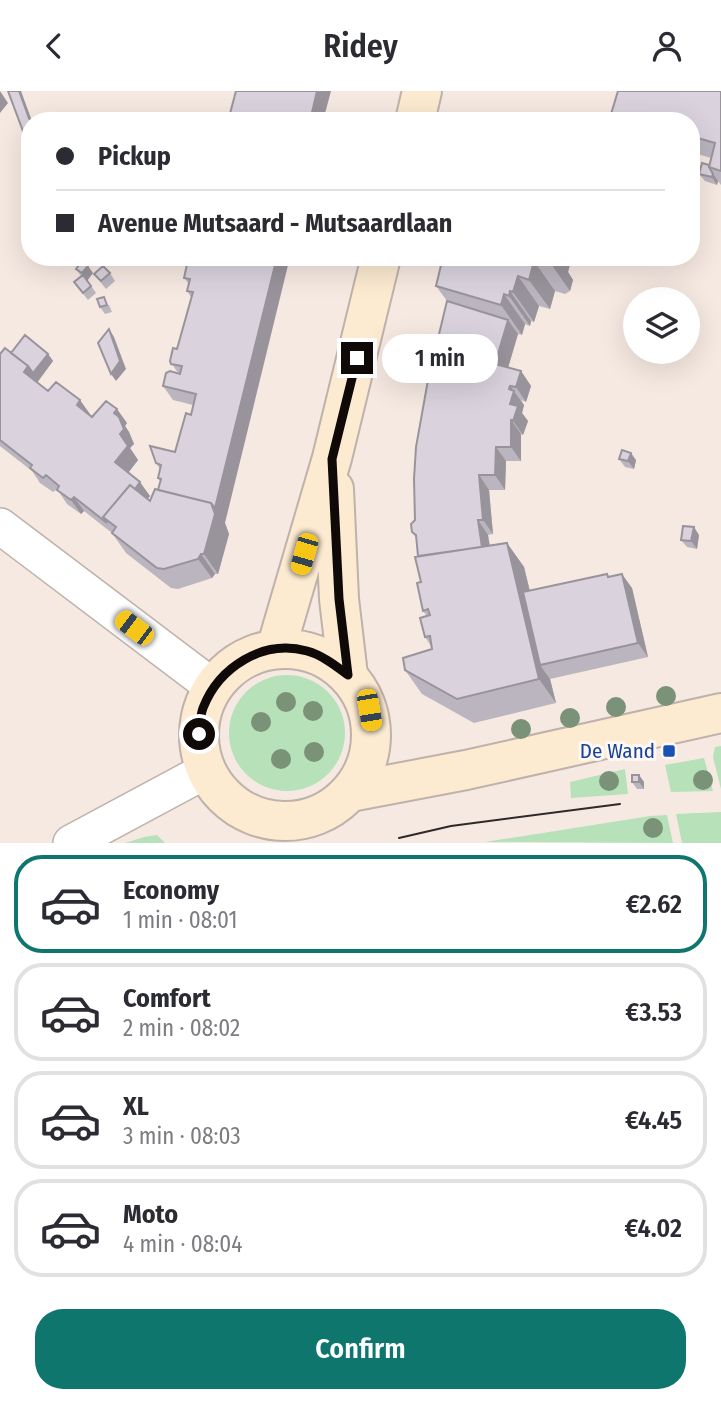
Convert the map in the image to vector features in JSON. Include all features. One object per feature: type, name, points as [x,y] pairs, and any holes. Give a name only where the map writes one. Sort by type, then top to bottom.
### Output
[{"type":"street","points":[[417,112],[422,91]]},
{"type":"street","points":[[276,649],[332,459],[379,266]]},
{"type":"street","points":[[332,459],[339,599],[348,675]]},
{"type":"street","points":[[0,526],[213,687]]},
{"type":"street","points":[[276,649],[306,651],[348,675],[369,710],[371,751],[364,771],[351,792],[336,805],[319,829],[293,821],[267,819],[242,810],[226,798],[214,783],[202,759],[199,734],[202,709],[213,687],[230,668],[252,655],[276,649]]},
{"type":"street","points":[[351,792],[466,770],[721,713]]},
{"type":"street","points":[[71,843],[207,770]]},
{"type":"street","points":[[242,810],[265,843]]},
{"type":"green space","points":[[287,675],[309,679],[328,692],[341,711],[345,733],[341,755],[328,774],[309,787],[287,791],[265,787],[246,774],[233,755],[229,733],[233,711],[246,692],[265,679]]},
{"type":"green space","points":[[721,746],[721,789],[713,757],[715,747]]},
{"type":"green space","points":[[704,758],[713,791],[671,792],[665,765]]},
{"type":"green space","points":[[625,769],[628,794],[571,798],[570,782]]},
{"type":"green space","points":[[721,812],[721,843],[682,843],[676,814]]},
{"type":"green space","points":[[667,815],[673,843],[485,842],[650,816]]},
{"type":"green space","points":[[157,835],[165,843],[125,843],[144,837]]},
{"type":"building","points":[[8,91],[19,91],[27,112],[21,112],[21,126]]},
{"type":"building","points":[[236,91],[317,91],[312,112],[230,112]]},
{"type":"building","points":[[618,91],[721,91],[721,171],[709,167],[715,143],[700,139],[700,112],[612,112]]},
{"type":"building","points":[[702,163],[709,165],[712,177],[700,174]]},
{"type":"building","points":[[78,266],[88,266],[82,273],[76,269]]},
{"type":"building","points":[[103,266],[110,273],[101,281],[94,274]]},
{"type":"building","points":[[187,266],[275,266],[215,508],[211,503],[158,490],[161,465],[156,463],[150,446],[175,452],[186,413],[191,415],[196,394],[163,386],[166,373],[170,371],[180,374],[182,366],[171,364],[170,361],[173,348],[177,349],[193,292],[187,291],[190,279],[184,278]]},
{"type":"building","points":[[441,266],[533,266],[529,280],[518,276],[513,292],[510,291],[509,296],[504,294],[501,305],[436,286]]},
{"type":"building","points":[[83,275],[91,286],[83,293],[74,282]]},
{"type":"building","points":[[104,297],[107,305],[100,307],[97,299]]},
{"type":"building","points":[[447,301],[508,320],[495,364],[521,371],[516,387],[510,386],[509,389],[514,391],[510,404],[518,406],[513,421],[511,420],[511,447],[496,447],[495,475],[479,475],[483,520],[478,520],[482,547],[418,556],[416,535],[412,532],[411,524],[415,520],[416,447],[428,380]]},
{"type":"building","points":[[109,329],[120,361],[111,374],[98,343]]},
{"type":"building","points":[[25,335],[48,354],[33,373],[11,353]]},
{"type":"building","points":[[5,348],[28,366],[24,372],[48,391],[56,382],[80,400],[77,405],[92,417],[106,401],[117,409],[114,413],[119,417],[124,429],[120,434],[128,446],[115,462],[140,482],[135,489],[130,485],[103,517],[107,523],[74,497],[71,500],[57,490],[59,486],[46,475],[43,478],[30,468],[32,465],[0,440],[0,354]]},
{"type":"building","points":[[622,450],[631,453],[628,461],[619,459]]},
{"type":"building","points":[[130,485],[150,501],[155,489],[211,503],[215,514],[204,554],[198,559],[164,569],[157,568],[112,533],[116,527],[103,517]]},
{"type":"building","points":[[683,526],[694,527],[691,541],[681,540]]},
{"type":"building","points":[[507,543],[539,679],[457,699],[405,670],[403,658],[432,649],[430,636],[425,637],[420,618],[430,615],[428,609],[423,611],[417,583],[421,582],[415,557]]},
{"type":"building","points":[[607,574],[608,577],[622,574],[638,643],[540,665],[523,592]]},
{"type":"building","points":[[632,775],[639,775],[639,782],[632,782]]},
{"type":"tram line","points":[[399,838],[451,826],[620,804]]},
{"type":"place","name":"De Wand","points":[[669,751]]},
{"type":"route","points":[[199,734],[202,709],[213,687],[230,668],[252,655],[276,649],[306,651],[322,657],[348,675],[339,599],[332,459],[357,358]]}]
